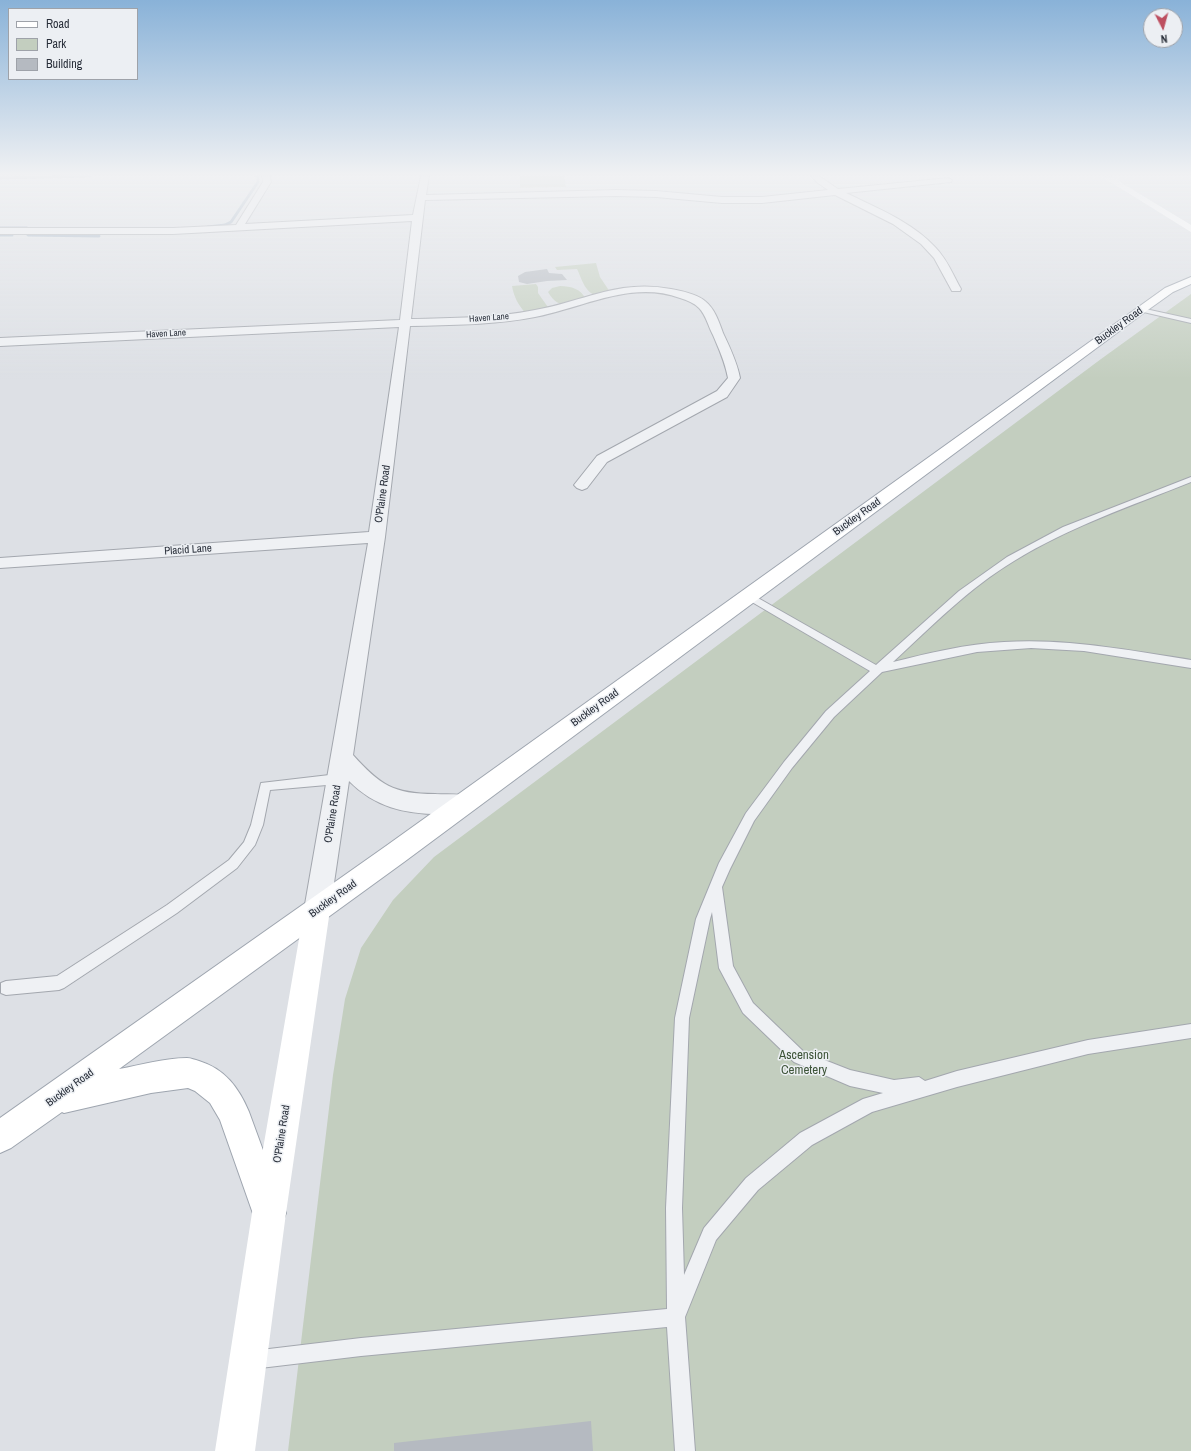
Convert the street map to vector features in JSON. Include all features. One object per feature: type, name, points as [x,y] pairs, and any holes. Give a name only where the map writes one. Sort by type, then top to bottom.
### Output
[{"type":"main road","name":"Buckley Road","points":[[0,1138],[317,910],[1141,310],[1169,290],[1191,280]]},
{"type":"main road","name":"O'Plaine Road","points":[[234,1451],[269,1213],[317,910]]},
{"type":"main road","points":[[55,1099],[151,1078],[188,1073],[204,1078],[221,1092],[233,1112],[269,1213]]},
{"type":"street","name":"O'Plaine Road","points":[[317,910],[377,537],[406,323],[414,244]]},
{"type":"street","points":[[924,244],[937,256],[956,289]]},
{"type":"street","name":"Haven Lane","points":[[0,342],[496,319],[542,313],[609,292],[621,290],[658,289],[691,298],[702,304],[708,312],[731,362],[734,378],[730,386],[722,394],[602,459],[582,485]]},
{"type":"street","name":"Placid Lane","points":[[0,563],[377,537]]},
{"type":"street","points":[[340,768],[363,780],[386,796],[415,803],[463,804]]},
{"type":"lane","points":[[1141,310],[1191,320]]},
{"type":"lane","points":[[685,1451],[676,1316],[674,1208],[682,1018],[703,919],[724,867],[750,817],[788,765],[830,714],[962,592],[1010,559],[1066,528],[1191,479]]},
{"type":"lane","points":[[748,596],[876,670],[934,656],[978,648],[1047,645],[1091,648],[1191,664]]},
{"type":"lane","points":[[6,988],[59,983],[172,909],[233,864],[249,845],[257,825],[265,786],[340,768]]},
{"type":"lane","points":[[716,886],[726,968],[748,1008],[799,1057],[850,1078],[894,1088],[950,1082]]},
{"type":"lane","points":[[676,1316],[710,1234],[752,1184],[806,1138],[869,1105],[950,1082],[1088,1047],[1191,1030]]},
{"type":"lane","points":[[248,1360],[361,1347],[676,1316]]},
{"type":"green space","points":[[596,263],[600,277],[610,292],[601,295],[594,294],[587,289],[577,269],[557,270],[555,267]]},
{"type":"green space","points":[[536,284],[538,287],[538,293],[550,310],[527,315],[517,302],[512,286]]},
{"type":"green space","points":[[560,286],[576,289],[582,293],[586,300],[565,305],[556,302],[548,292],[552,288]]},
{"type":"green space","name":"Ascension Cemetery","points":[[1191,294],[1191,1451],[288,1451],[333,1075],[345,999],[361,948],[393,900],[434,857],[1101,359]]},
{"type":"building","points":[[547,269],[549,273],[562,274],[567,280],[527,284],[519,282],[518,276],[525,272]]},
{"type":"building","points":[[591,1421],[593,1451],[394,1451],[394,1443]]}]
